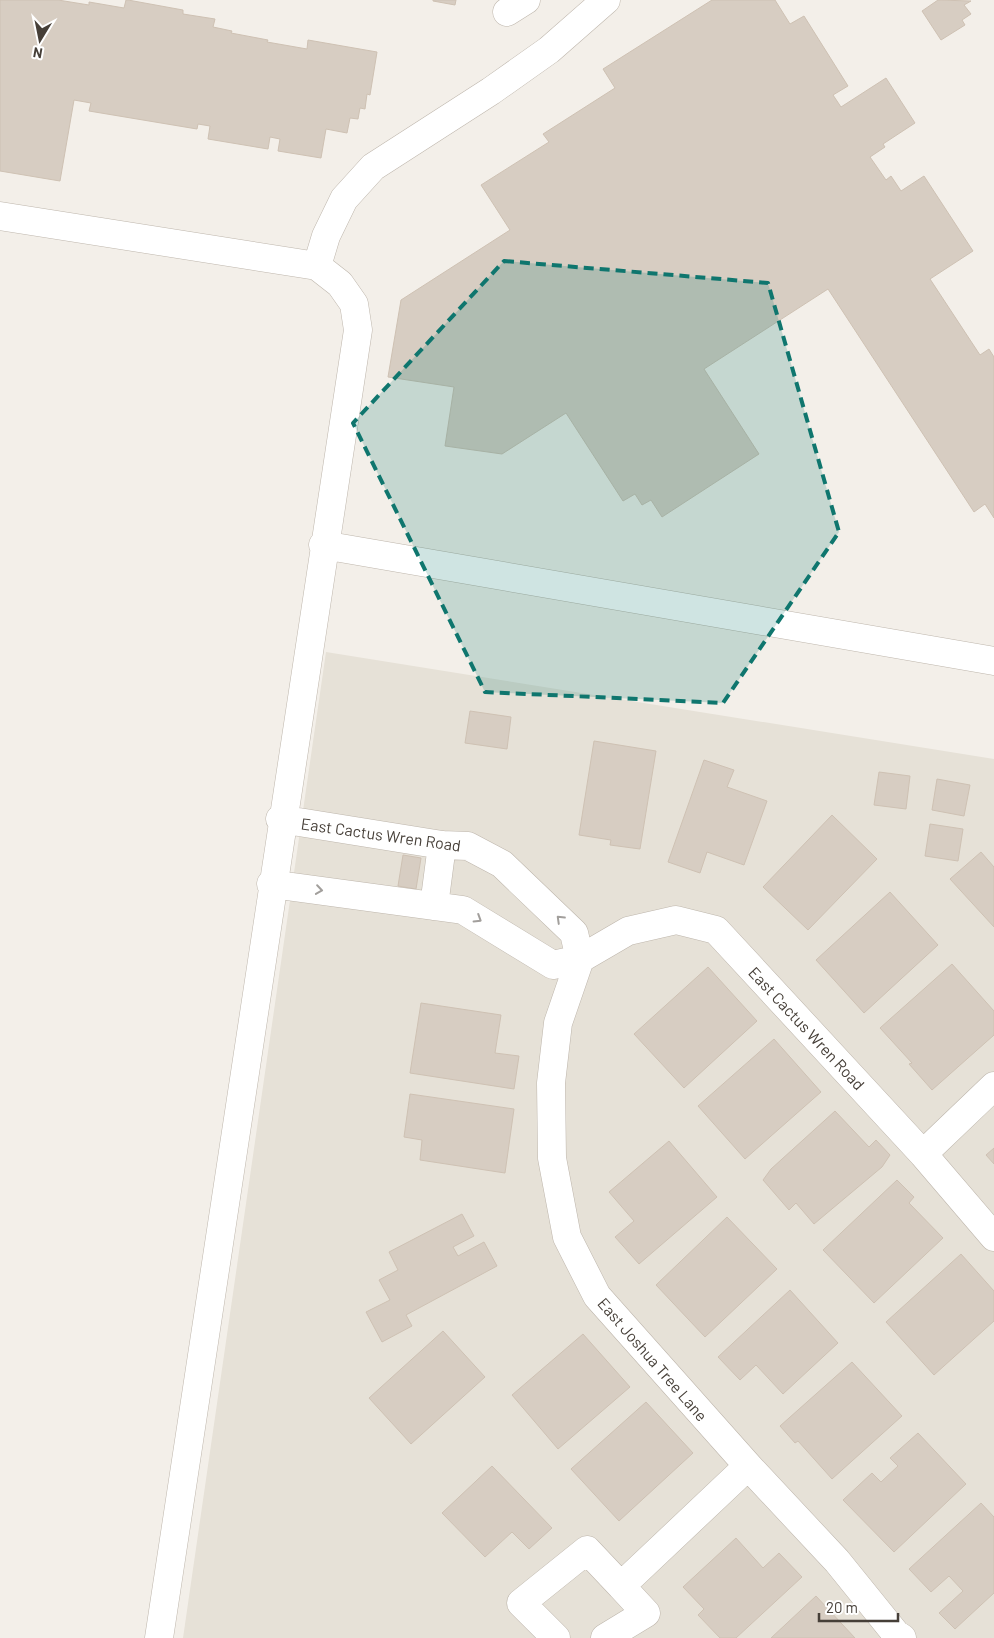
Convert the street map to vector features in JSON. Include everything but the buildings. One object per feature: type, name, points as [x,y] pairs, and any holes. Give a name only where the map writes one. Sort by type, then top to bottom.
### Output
[{"type":"street","points":[[317,266],[326,236],[344,199],[373,167],[491,91],[549,50],[606,0]]},
{"type":"street","points":[[0,216],[317,266],[340,284],[354,304],[358,330],[280,819],[159,1638]]},
{"type":"street","points":[[323,545],[994,661]]},
{"type":"street","name":"East Cactus Wren Road","points":[[280,819],[442,846],[468,846],[502,864],[574,934],[580,959]]},
{"type":"street","points":[[434,906],[442,846]]},
{"type":"street","name":"East Cactus Wren Road","points":[[271,884],[463,910],[553,966],[580,959],[628,930],[676,920],[716,930],[923,1154],[994,1237]]},
{"type":"street","name":"East Joshua Tree Lane","points":[[580,959],[558,1023],[551,1084],[552,1158],[567,1236],[597,1296],[748,1466],[837,1561],[896,1634],[902,1638]]},
{"type":"street","points":[[923,1154],[994,1086]]},
{"type":"street","points":[[621,1586],[748,1466]]},
{"type":"street","points":[[556,1638],[521,1603],[586,1550],[646,1613],[606,1638]]},
{"type":"highlighted area","points":[[504,261],[768,283],[839,532],[723,703],[485,692],[353,423]]},
{"type":"shaded area","points":[[326,652],[994,759],[994,1638],[183,1638]]}]
